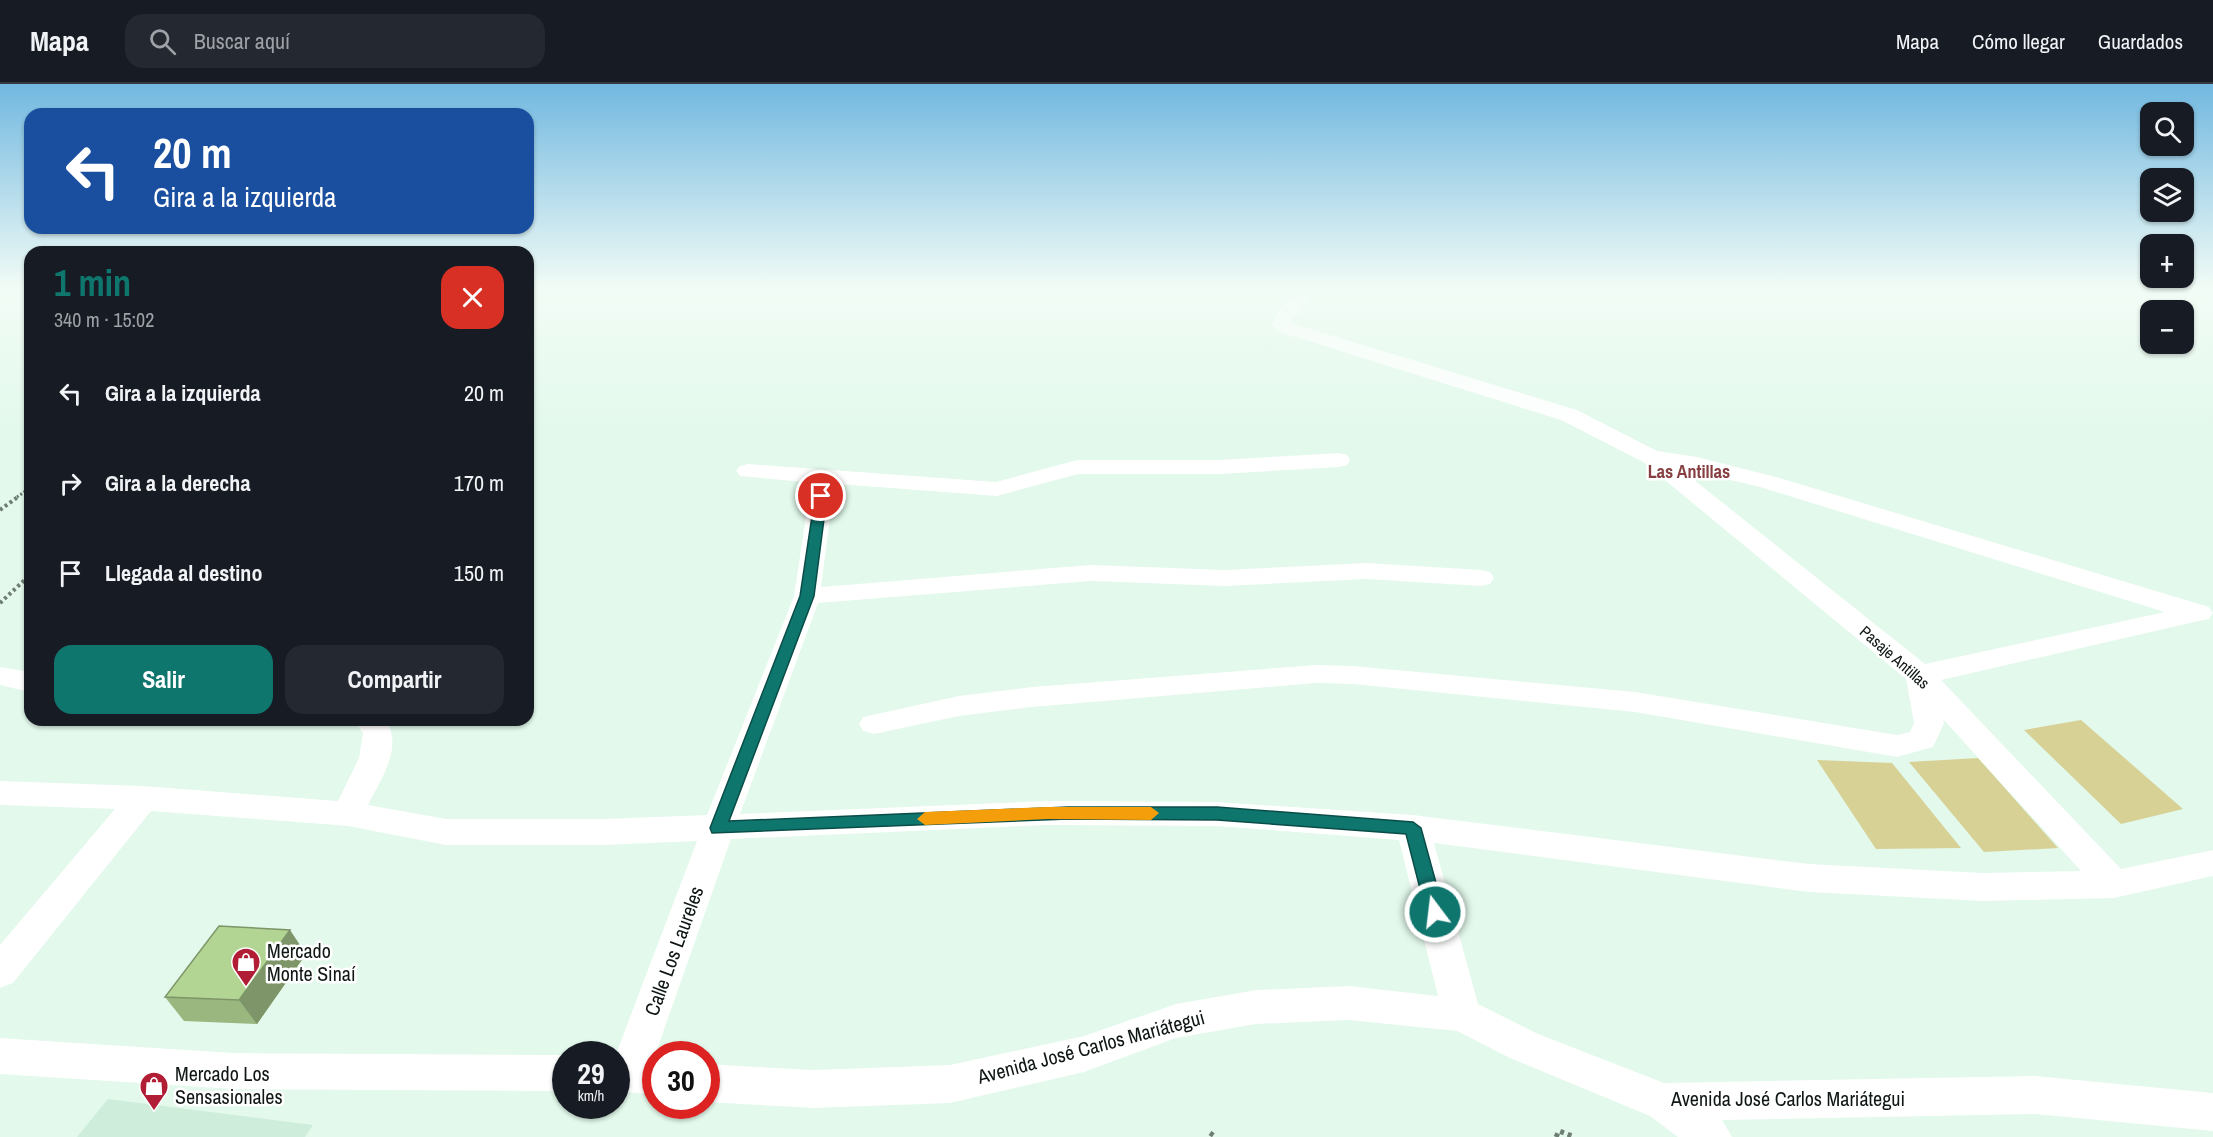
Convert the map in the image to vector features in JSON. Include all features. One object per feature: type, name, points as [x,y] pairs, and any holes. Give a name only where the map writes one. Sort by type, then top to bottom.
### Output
[{"type":"street","points":[[1320,338],[1569,415],[1651,457],[1697,464],[1768,482],[2206,615]]},
{"type":"street","name":"Pasaje Antillas","points":[[1651,457],[1920,675],[2114,884]]},
{"type":"street","points":[[748,471],[997,489],[1077,467],[1220,467],[1339,460]]},
{"type":"street","name":"Calle Los Laureles","points":[[634,1074],[718,828],[807,596],[821,496],[828,476]]},
{"type":"street","points":[[807,596],[1091,573],[1225,578],[1367,571],[1481,578]]},
{"type":"street","points":[[873,724],[959,706],[1032,697],[1316,674],[1353,675],[1635,702],[1897,746],[1922,740],[1929,723],[1920,675],[2206,615]]},
{"type":"street","points":[[0,676],[24,681]]},
{"type":"street","points":[[348,813],[375,758],[378,732],[374,726]]},
{"type":"street","points":[[0,793],[143,798],[348,813],[446,832],[603,832],[1047,813],[1217,814],[1413,828],[1809,878],[1983,887],[2114,884],[2213,863]]},
{"type":"street","points":[[0,972],[143,798]]},
{"type":"street","points":[[1413,828],[1462,1016]]},
{"type":"street","name":"Avenida José Carlos Mariátegui","points":[[720,1084],[813,1089],[950,1084],[1084,1054],[1176,1021],[1256,1007],[1349,1003],[1462,1016],[1524,1046],[1664,1102],[2035,1095],[2213,1112]]},
{"type":"street","points":[[0,1056],[233,1071],[552,1073]]},
{"type":"street","points":[[1664,1102],[1710,1137]]},
{"type":"path","points":[[0,510],[24,492]]},
{"type":"path","points":[[0,603],[24,581]]},
{"type":"path","points":[[1558,1134],[1575,1137]]},
{"type":"shaded area","points":[[2081,720],[2183,809],[2121,824],[2024,730]]},
{"type":"shaded area","points":[[1978,758],[2058,848],[1984,852],[1909,762]]},
{"type":"shaded area","points":[[1817,760],[1892,763],[1961,848],[1876,849]]},
{"type":"shaded area","name":"Mercado Los Sensasionales","points":[[108,1099],[313,1125],[305,1137],[77,1137]]},
{"type":"building","points":[[219,926],[290,930],[239,1000],[165,997]]},
{"type":"slow traffic","points":[[925,819],[1047,813],[1151,813]]},
{"type":"place","name":"Mercado Monte Sinaí","points":[[246,988]]},
{"type":"place","name":"Mercado Los Sensasionales","points":[[154,1112]]},
{"type":"district","name":"Las Antillas","points":[[1689,472]]},
{"type":"route","points":[[821,496],[807,596],[718,828],[1068,813],[1217,814],[1413,828],[1435,912]]}]
